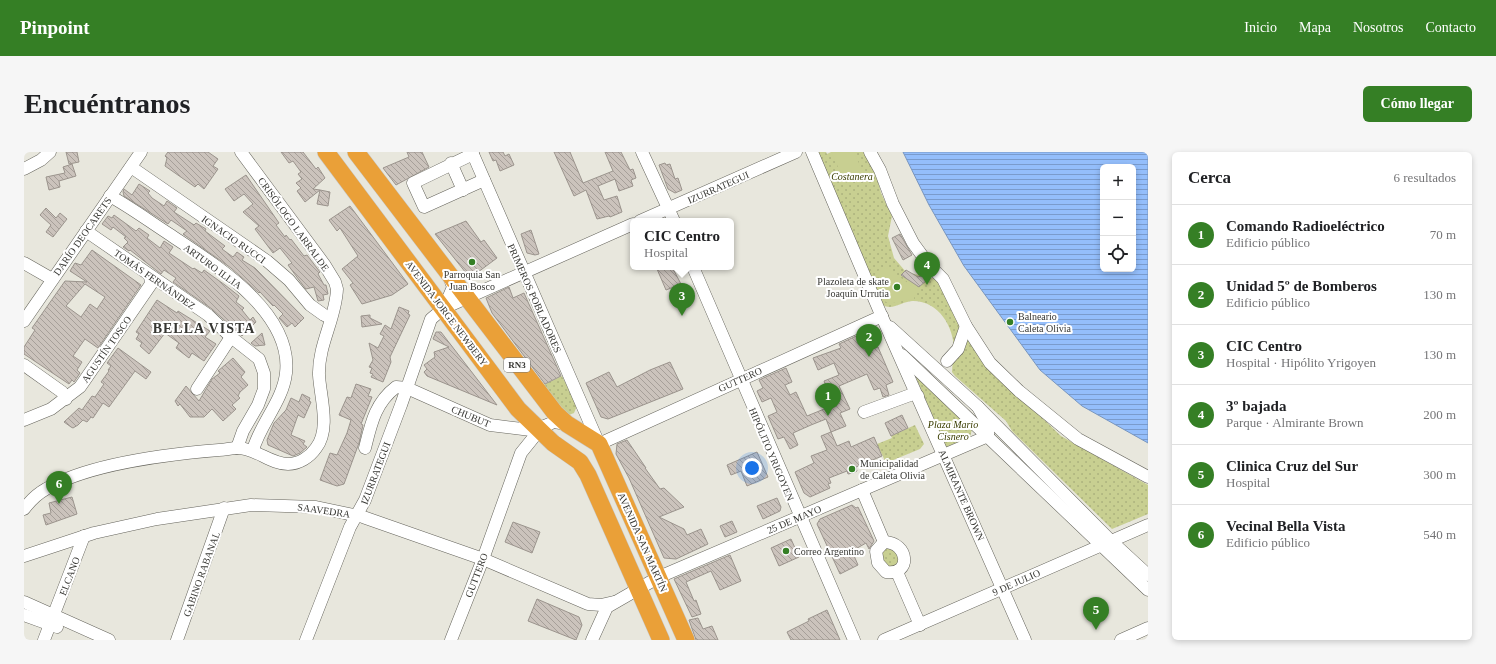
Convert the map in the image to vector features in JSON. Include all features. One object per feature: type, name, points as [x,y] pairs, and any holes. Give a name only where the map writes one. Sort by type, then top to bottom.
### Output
[{"type":"highway","name":"AVENIDA JORGE NEWBERY","points":[[327,152],[528,420],[553,444],[580,462],[588,475],[638,589]]},
{"type":"highway","name":"RN3","points":[[356,152],[555,413],[568,424],[598,444]]},
{"type":"highway","points":[[510,397],[519,396],[525,391],[528,379]]},
{"type":"highway","name":"AVENIDA SAN MARTÍN","points":[[598,444],[686,640]]},
{"type":"highway","name":"RN3","points":[[638,589],[661,640]]},
{"type":"street","points":[[24,169],[41,160],[50,152]]},
{"type":"street","name":"DARÍO DEOCARETS","points":[[24,321],[141,152]]},
{"type":"street","name":"CRISÓLOGO LARRALDE","points":[[241,152],[324,264],[335,282],[337,295],[330,318],[319,373],[322,433],[317,448],[304,459],[289,464],[280,463],[252,450]]},
{"type":"street","points":[[642,152],[673,218]]},
{"type":"street","name":"IZURRATEGUI","points":[[646,218],[796,152]]},
{"type":"street","name":"ALMIRANTE BROWN","points":[[812,152],[915,393],[944,455],[1025,640]]},
{"type":"street","points":[[870,152],[880,170],[893,204],[907,231],[920,253],[943,279],[966,326],[990,362],[1018,391],[1084,443],[1148,478]]},
{"type":"street","points":[[472,153],[413,182],[424,207],[484,180]]},
{"type":"street","name":"PRIMEROS POBLADORES","points":[[472,153],[598,444]]},
{"type":"street","points":[[451,163],[463,190]]},
{"type":"street","name":"IGNACIO RUCCI","points":[[131,167],[267,261],[289,280],[310,305],[330,318]]},
{"type":"street","name":"ARTURO ILLIA","points":[[110,196],[239,283],[269,319],[279,334],[286,358],[286,375],[274,406],[257,435],[252,450]]},
{"type":"street","name":"IZURRATEGUI","points":[[306,640],[350,527],[365,500],[431,319],[444,308],[630,225]]},
{"type":"street","name":"TOMÁS FERNÁNDEZ","points":[[86,231],[208,315],[231,337],[260,359],[264,378],[262,397],[243,431],[237,448]]},
{"type":"street","points":[[24,263],[52,279]]},
{"type":"street","name":"HIPÓLITO YRIGOYEN","points":[[694,270],[799,516],[854,640]]},
{"type":"street","name":"IZURRATEGUI","points":[[444,308],[453,287],[449,274]]},
{"type":"street","name":"AGUSTÍN TOSCO","points":[[24,420],[51,409],[80,387],[151,284],[150,276]]},
{"type":"street","points":[[884,320],[978,407],[1148,590]]},
{"type":"street","name":"GUTTERO","points":[[598,444],[740,379],[884,320]]},
{"type":"street","points":[[948,361],[958,349],[966,326]]},
{"type":"street","points":[[197,389],[231,337]]},
{"type":"street","points":[[898,351],[1104,543],[1145,572]]},
{"type":"street","points":[[24,365],[62,392],[66,399]]},
{"type":"street","points":[[365,448],[372,421],[378,406],[396,387],[407,388]]},
{"type":"street","name":"CHUBUT","points":[[407,388],[490,425],[539,431]]},
{"type":"street","points":[[864,412],[915,393]]},
{"type":"street","points":[[978,407],[988,425],[988,436]]},
{"type":"street","name":"GUTTERO","points":[[451,640],[521,453],[539,431],[554,422],[568,424]]},
{"type":"street","name":"25 DE MAYO","points":[[592,640],[607,607],[659,577],[988,436]]},
{"type":"street","points":[[24,509],[35,497],[46,489],[75,476],[168,455],[237,448],[252,450]]},
{"type":"street","points":[[862,490],[884,542]]},
{"type":"street","name":"SAAVEDRA","points":[[24,556],[84,536],[157,519],[251,505],[275,504],[316,507],[356,515],[482,559],[588,604],[595,605],[614,602]]},
{"type":"street","name":"GABINO RABANAL","points":[[177,640],[224,508]]},
{"type":"street","name":"9 DE JULIO","points":[[884,640],[1148,525]]},
{"type":"street","name":"ELCANO","points":[[44,640],[84,536]]},
{"type":"street","points":[[884,542],[895,542],[901,549],[904,559],[904,566],[897,572],[886,572],[878,563],[876,551],[884,542]]},
{"type":"street","points":[[897,572],[920,624]]},
{"type":"street","points":[[24,602],[52,620],[93,640]]},
{"type":"street","points":[[24,615],[52,620],[109,640]]},
{"type":"street","points":[[1121,640],[1148,628]]},
{"type":"green space","name":"Costanera","points":[[817,152],[826,152],[827,154],[831,152],[863,152],[874,165],[881,193],[892,216],[888,236],[894,258],[906,272],[936,279],[971,338],[1032,408],[1061,436],[1148,485],[1148,514],[1112,529],[1012,431],[1006,421],[955,376],[952,372],[954,350],[951,333],[948,324],[937,310],[922,302],[913,301],[890,307],[883,305]]},
{"type":"green space","points":[[854,152],[864,175],[845,183],[832,153]]},
{"type":"green space","name":"Plazoleta de skate Joaquín Urrutia","points":[[888,268],[916,289],[914,299],[895,303],[887,303],[884,300],[877,288],[884,285],[877,271]]},
{"type":"green space","name":"Plaza Mario Cisnero","points":[[914,373],[972,429],[970,437],[946,447]]},
{"type":"green space","points":[[562,376],[577,406],[574,413],[569,415],[541,386]]},
{"type":"green space","points":[[915,425],[924,444],[920,449],[886,463],[877,444],[892,438],[891,436]]},
{"type":"green space","points":[[887,547],[899,553],[898,563],[891,568],[883,563],[881,551]]},
{"type":"water","points":[[903,152],[1148,152],[1148,443],[1082,406],[1040,370],[964,266],[929,205]]},
{"type":"building","points":[[66,152],[77,152],[79,162],[69,164]]},
{"type":"building","points":[[168,152],[208,152],[218,159],[213,166],[218,169],[204,189],[198,184],[195,187],[165,166],[167,158],[165,156]]},
{"type":"building","points":[[281,152],[303,152],[316,169],[318,167],[325,178],[313,189],[320,190],[305,202],[297,191],[301,188],[296,183],[302,179],[298,174],[301,172],[293,161],[289,163]]},
{"type":"building","points":[[407,152],[422,152],[429,167],[396,185],[383,168],[409,157]]},
{"type":"building","points":[[489,152],[503,152],[505,156],[509,154],[514,165],[500,171],[496,160],[493,161]]},
{"type":"building","points":[[554,152],[570,152],[583,183],[613,171],[605,152],[621,152],[630,170],[633,169],[636,178],[631,180],[633,186],[619,191],[615,179],[598,186],[604,200],[617,196],[622,212],[610,217],[597,219],[586,190],[574,196]]},
{"type":"building","points":[[665,163],[666,165],[670,164],[675,179],[678,178],[682,190],[675,193],[668,189],[659,165]]},
{"type":"building","points":[[72,164],[76,176],[59,181],[60,187],[49,190],[46,177],[65,173],[63,167]]},
{"type":"building","points":[[246,175],[279,223],[276,225],[285,237],[286,235],[290,240],[291,239],[304,256],[307,255],[320,272],[318,274],[324,285],[326,285],[328,294],[323,295],[324,300],[318,301],[314,287],[306,289],[288,265],[292,263],[280,248],[273,253],[255,229],[259,226],[243,212],[253,204],[244,194],[234,201],[225,189]]},
{"type":"building","points":[[139,184],[150,191],[148,193],[152,198],[164,206],[167,201],[177,208],[174,212],[194,225],[196,223],[206,229],[205,231],[225,246],[222,249],[233,257],[237,252],[244,257],[242,260],[255,268],[304,318],[295,327],[292,323],[287,327],[279,318],[283,314],[274,305],[273,306],[260,292],[259,293],[231,268],[183,234],[187,231],[171,220],[168,224],[124,196],[124,189],[132,195]]},
{"type":"building","points":[[320,190],[330,192],[328,206],[317,204]]},
{"type":"building","points":[[350,206],[408,284],[392,295],[362,304],[350,285],[353,283],[342,269],[358,256],[340,228],[337,231],[329,220]]},
{"type":"building","points":[[46,208],[56,218],[60,213],[67,219],[53,237],[46,232],[51,225],[40,215]]},
{"type":"building","points":[[114,215],[136,231],[139,228],[149,235],[147,238],[160,248],[164,241],[173,247],[169,253],[193,269],[194,268],[202,273],[204,270],[225,285],[239,296],[236,302],[244,308],[242,310],[250,320],[253,317],[256,322],[242,336],[212,309],[173,282],[176,278],[164,270],[161,274],[130,250],[129,251],[123,247],[128,242],[124,238],[126,237],[113,227],[111,230],[102,224],[108,216],[112,218]]},
{"type":"building","points":[[466,221],[481,242],[484,240],[497,258],[470,278],[435,234]]},
{"type":"building","points":[[531,230],[539,254],[535,255],[527,253],[521,234]]},
{"type":"building","points":[[900,234],[912,255],[903,260],[892,238]]},
{"type":"building","points":[[92,250],[141,285],[98,348],[85,339],[73,356],[82,362],[77,370],[80,373],[74,382],[72,380],[69,384],[24,354],[24,347],[35,330],[32,328],[65,281],[87,282],[70,271],[75,263],[81,265]],"holes":[[[85,284],[105,297],[97,309],[90,304],[81,317],[66,306]]]},
{"type":"building","points":[[657,270],[674,270],[681,284],[666,290]]},
{"type":"building","points":[[906,270],[918,277],[924,275],[927,280],[919,287],[901,275]]},
{"type":"building","points":[[509,287],[513,298],[524,293],[561,376],[545,384],[492,313],[486,298]]},
{"type":"building","points":[[157,300],[210,331],[205,337],[216,344],[204,361],[192,353],[189,358],[176,348],[179,343],[165,333],[149,354],[140,346],[142,343],[136,339],[139,334],[136,332]]},
{"type":"building","points":[[399,307],[409,311],[408,314],[410,315],[390,357],[391,362],[383,382],[371,377],[373,374],[370,373],[372,368],[369,367],[373,360],[369,343],[378,348],[384,336],[380,334],[385,325],[391,329]]},
{"type":"building","points":[[370,315],[370,318],[382,324],[362,327],[361,316]]},
{"type":"building","points":[[436,332],[441,332],[497,405],[427,376],[424,372],[427,369],[424,365],[435,357],[434,352],[449,347],[433,339]]},
{"type":"building","points":[[865,332],[872,349],[878,347],[893,382],[886,385],[889,395],[883,397],[880,388],[874,390],[867,374],[839,386],[850,409],[840,413],[846,426],[831,432],[826,419],[811,425],[793,433],[798,445],[790,449],[784,437],[778,439],[768,416],[777,412],[771,398],[762,402],[757,391],[763,388],[759,380],[786,368],[792,382],[785,385],[790,395],[796,392],[807,416],[834,405],[824,381],[839,375],[834,363],[818,370],[813,358],[841,348],[839,344]]},
{"type":"building","points":[[262,333],[265,345],[255,346],[251,343]]},
{"type":"building","points":[[118,348],[151,372],[146,379],[135,371],[109,407],[103,403],[93,418],[91,417],[87,422],[83,420],[73,428],[71,427],[64,422],[79,408],[82,410],[92,396],[95,397],[104,384],[101,382],[111,366],[107,363]]},
{"type":"building","points":[[233,358],[245,372],[241,377],[248,385],[240,392],[238,396],[240,398],[232,405],[236,409],[223,421],[212,409],[204,417],[190,417],[180,404],[178,406],[175,401],[186,386],[199,401],[212,379],[220,373],[218,371]]},
{"type":"building","points":[[670,362],[683,389],[608,419],[601,417],[586,383],[609,372],[617,387],[650,370]]},
{"type":"building","points":[[356,384],[371,389],[368,396],[372,397],[361,424],[363,425],[359,443],[344,484],[337,486],[320,480],[330,453],[337,455],[347,433],[351,420],[339,415],[347,397],[351,398]]},
{"type":"building","points":[[302,394],[310,398],[309,401],[311,402],[304,418],[298,415],[291,435],[305,441],[303,444],[307,447],[300,453],[293,456],[268,445],[267,440],[274,423],[286,410],[291,398],[299,402]]},
{"type":"building","points":[[902,415],[908,428],[891,436],[885,423]]},
{"type":"building","name":"Municipalidad de Caleta Olivia","points":[[831,432],[837,446],[849,441],[851,447],[874,437],[882,456],[856,467],[857,471],[853,473],[848,474],[847,471],[829,478],[831,483],[828,484],[830,488],[810,497],[804,493],[795,472],[814,463],[811,456],[827,450],[821,436]]},
{"type":"building","points":[[627,440],[660,489],[664,488],[684,507],[659,517],[684,529],[687,535],[701,529],[708,544],[676,559],[664,558],[629,478],[616,454],[617,444]]},
{"type":"building","points":[[757,452],[768,477],[747,486],[741,471],[731,475],[727,465]]},
{"type":"building","points":[[72,497],[77,514],[46,525],[43,515],[51,513],[49,503]]},
{"type":"building","points":[[777,498],[781,507],[780,511],[763,519],[757,506]]},
{"type":"building","points":[[852,505],[856,508],[858,507],[874,541],[869,549],[866,543],[852,551],[858,565],[840,574],[817,524],[820,519]]},
{"type":"building","points":[[732,521],[737,532],[725,537],[720,526]]},
{"type":"building","points":[[513,522],[540,532],[532,553],[505,542]]},
{"type":"building","points":[[791,539],[799,557],[779,566],[771,548]]},
{"type":"building","points":[[730,555],[741,581],[720,590],[711,571],[686,582],[694,601],[696,600],[701,614],[692,617],[674,579]]},
{"type":"building","points":[[537,599],[579,617],[582,625],[576,640],[528,621]]},
{"type":"building","points":[[827,610],[840,640],[791,640],[787,632],[809,621],[808,619]]},
{"type":"building","points":[[698,618],[703,629],[712,626],[718,640],[696,640],[689,620]]},
{"type":"place","name":"Parroquia San Juan Bosco","points":[[472,262]]},
{"type":"place","name":"3º bajada","points":[[927,285]]},
{"type":"place","name":"Plazoleta de skate Joaquín Urrutia","points":[[897,287]]},
{"type":"place","name":"CIC Centro","points":[[682,316]]},
{"type":"place","name":"Balneario Caleta Olivia","points":[[1010,322]]},
{"type":"place","name":"Unidad 5º de Bomberos","points":[[869,357]]},
{"type":"place","name":"Comando Radioeléctrico","points":[[828,416]]},
{"type":"place","name":"Municipalidad de Caleta Olivia","points":[[852,469]]},
{"type":"place","name":"Vecinal Bella Vista","points":[[59,504]]},
{"type":"place","name":"Correo Argentino","points":[[786,551]]},
{"type":"place","name":"Clinica Cruz del Sur","points":[[1096,630]]},
{"type":"district","name":"BELLA VISTA","points":[[204,328]]}]
